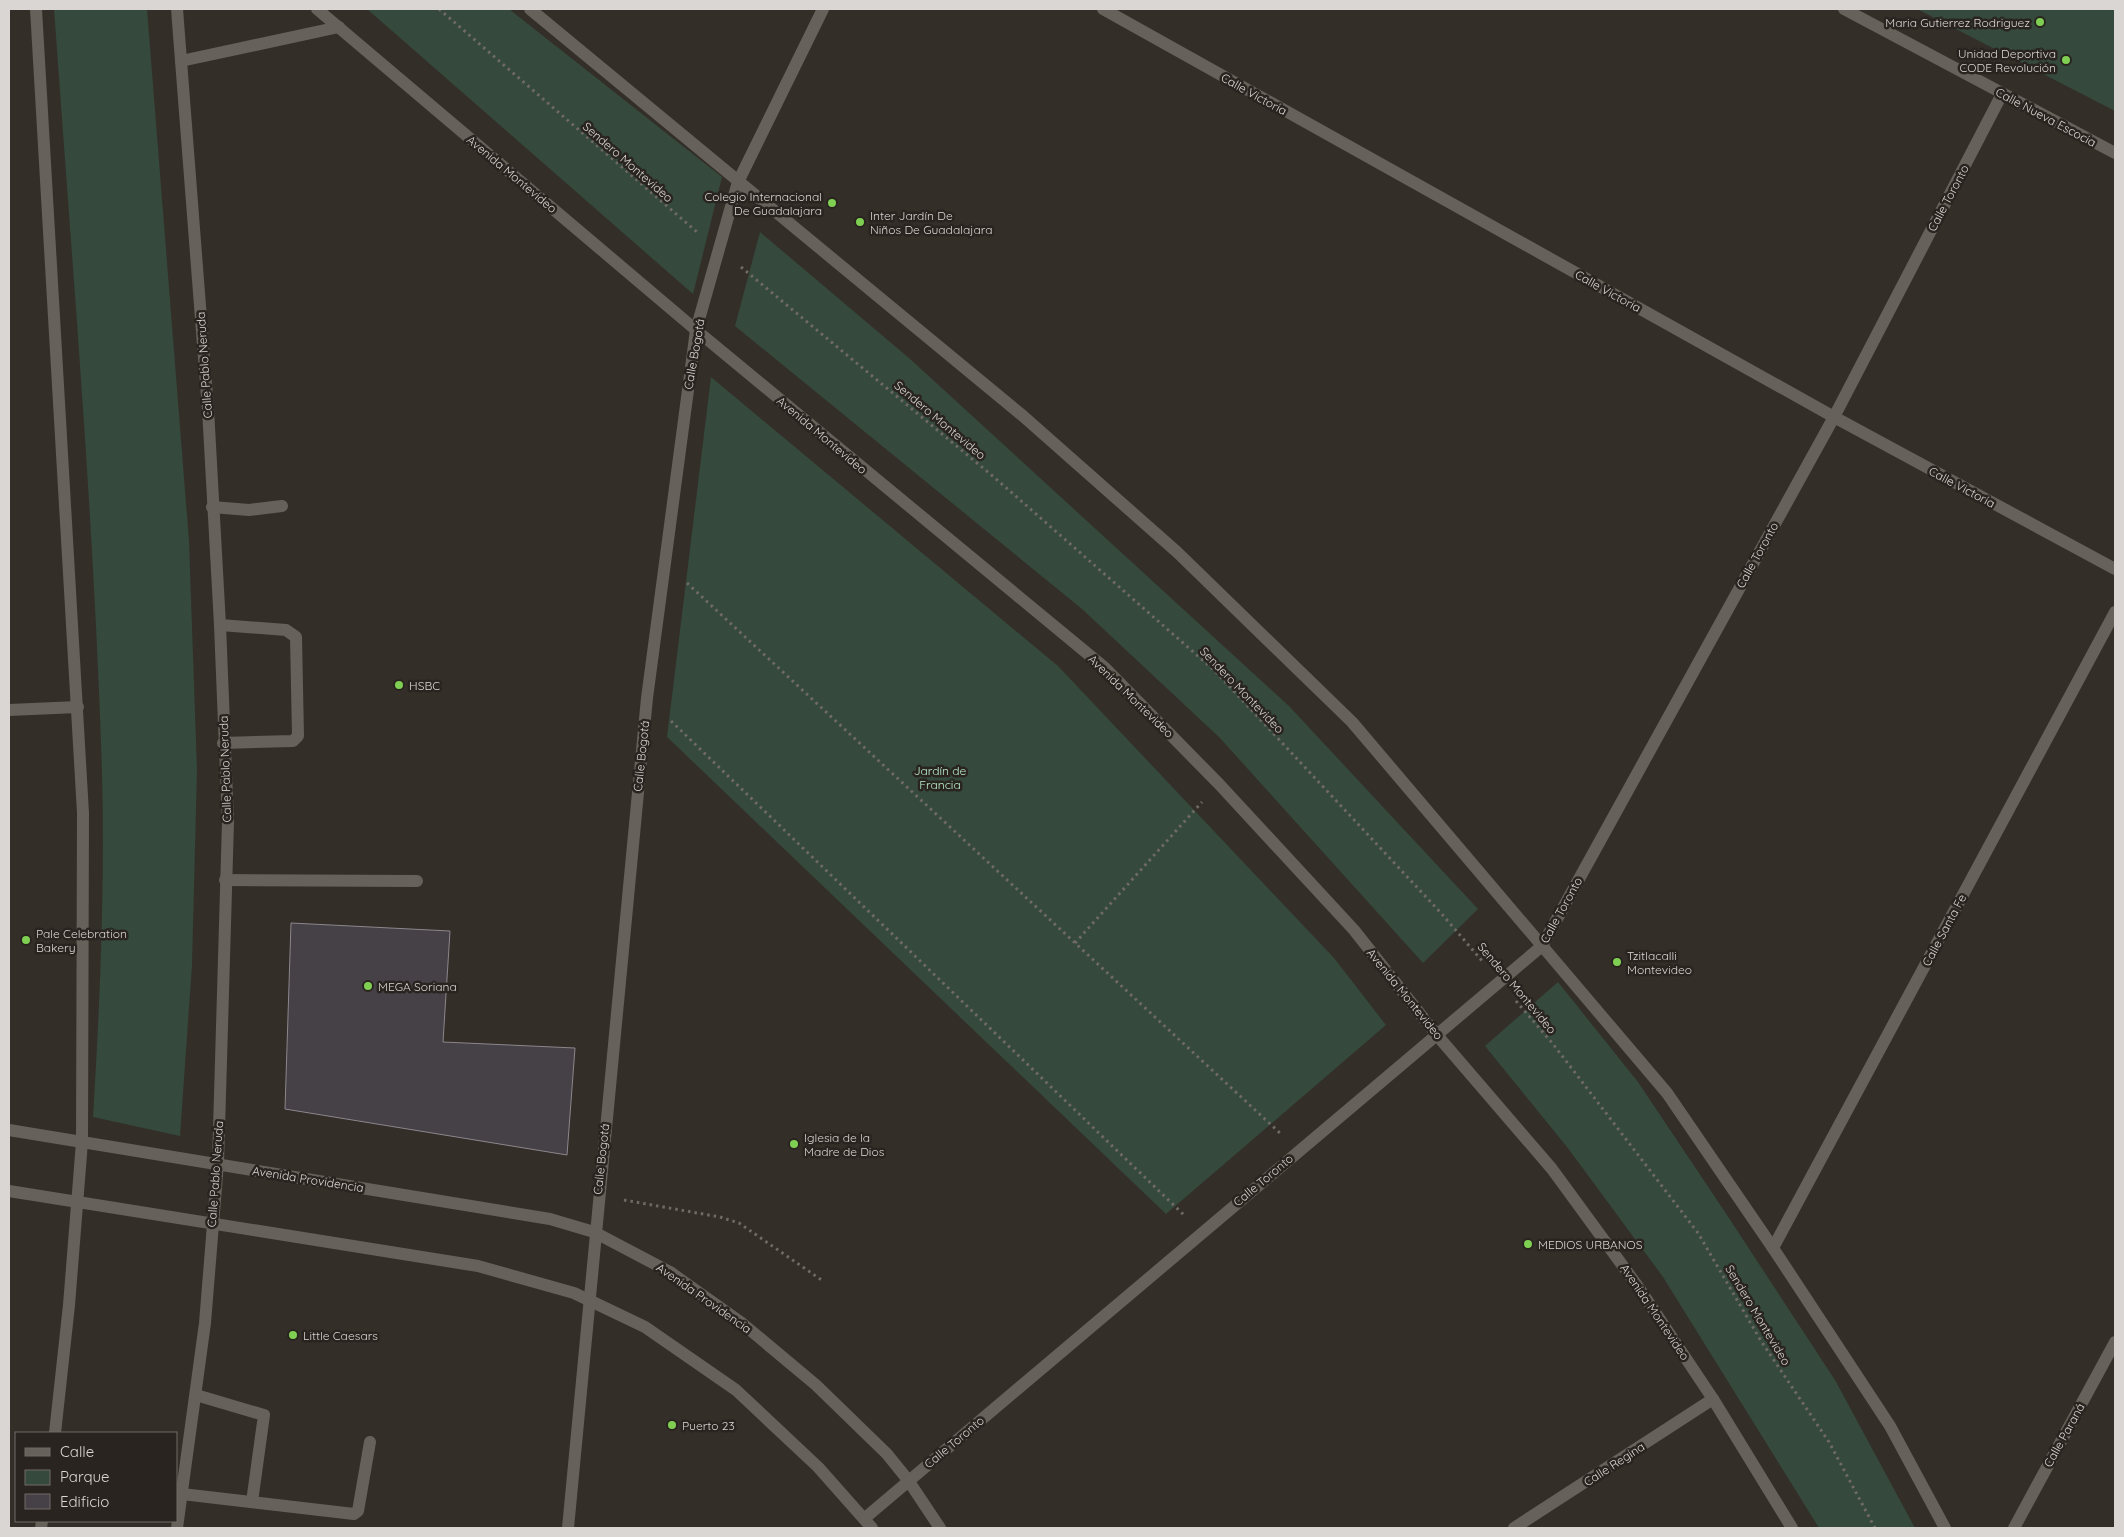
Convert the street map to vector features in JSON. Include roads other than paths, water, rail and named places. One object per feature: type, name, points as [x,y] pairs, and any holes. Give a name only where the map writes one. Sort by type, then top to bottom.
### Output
[{"type":"street","points":[[36,9],[83,813],[82,1142],[70,1305],[55,1432]]},
{"type":"street","name":"Calle Pablo Neruda","points":[[177,9],[208,409],[220,625],[223,743],[228,822],[218,1164],[205,1323],[178,1521]]},
{"type":"street","name":"Avenida Montevideo","points":[[317,9],[696,330],[1105,668],[1219,784],[1354,930],[1436,1034],[1552,1169],[1639,1288],[1714,1399],[1792,1528]]},
{"type":"street","points":[[530,9],[1024,416],[1177,552],[1352,722],[1666,1093],[1773,1248],[1890,1426],[1945,1528]]},
{"type":"street","name":"Calle Bogotá","points":[[568,1528],[590,1301],[594,1232],[647,698],[696,330],[738,182],[823,9]]},
{"type":"street","name":"Calle Victoria","points":[[1102,9],[1834,417],[2115,570]]},
{"type":"street","name":"Calle Nueva Escocia","points":[[1844,9],[2115,154]]},
{"type":"street","points":[[181,61],[339,28]]},
{"type":"street","name":"Calle Toronto","points":[[868,1523],[908,1480],[1542,946],[1834,417],[2002,94]]},
{"type":"street","points":[[212,507],[249,510],[282,506]]},
{"type":"street","name":"Calle Santa Fe","points":[[1773,1248],[2115,612]]},
{"type":"street","points":[[220,625],[286,630],[296,637],[298,736],[293,741],[223,743]]},
{"type":"street","points":[[9,710],[78,707]]},
{"type":"street","points":[[226,880],[417,881]]},
{"type":"street","name":"Avenida Providencia","points":[[9,1130],[550,1219],[594,1232],[670,1272],[743,1324],[816,1385],[887,1454],[908,1480],[940,1528]]},
{"type":"street","points":[[9,1191],[478,1266],[574,1293],[645,1327],[736,1390],[818,1467],[868,1523]]},
{"type":"street","name":"Calle Paraná","points":[[2014,1528],[2115,1342]]},
{"type":"street","points":[[196,1395],[264,1415],[252,1502]]},
{"type":"street","name":"Calle Regina","points":[[1514,1528],[1714,1399]]},
{"type":"street","points":[[182,1494],[354,1514],[358,1511],[370,1442]]},
{"type":"place","name":"Maria Gutierrez Rodriguez","points":[[2040,22]]},
{"type":"place","name":"Unidad Deportiva CODE Revolución","points":[[2066,60]]},
{"type":"place","name":"Colegio Internacional De Guadalajara","points":[[832,203]]},
{"type":"place","name":"Inter Jardín De Niños De Guadalajara","points":[[860,222]]},
{"type":"place","name":"HSBC","points":[[399,685]]},
{"type":"place","name":"Pale Celebration Bakery","points":[[26,940]]},
{"type":"place","name":"Tzitlacalli Montevideo","points":[[1617,962]]},
{"type":"place","name":"MEGA Soriana","points":[[368,986]]},
{"type":"place","name":"Iglesia de la Madre de Dios","points":[[794,1144]]},
{"type":"place","name":"MEDIOS URBANOS","points":[[1528,1244]]},
{"type":"place","name":"Little Caesars","points":[[293,1335]]},
{"type":"place","name":"Puerto 23","points":[[672,1425]]},
{"type":"park label","name":"Jardín de Francia","points":[[940,777]]}]
